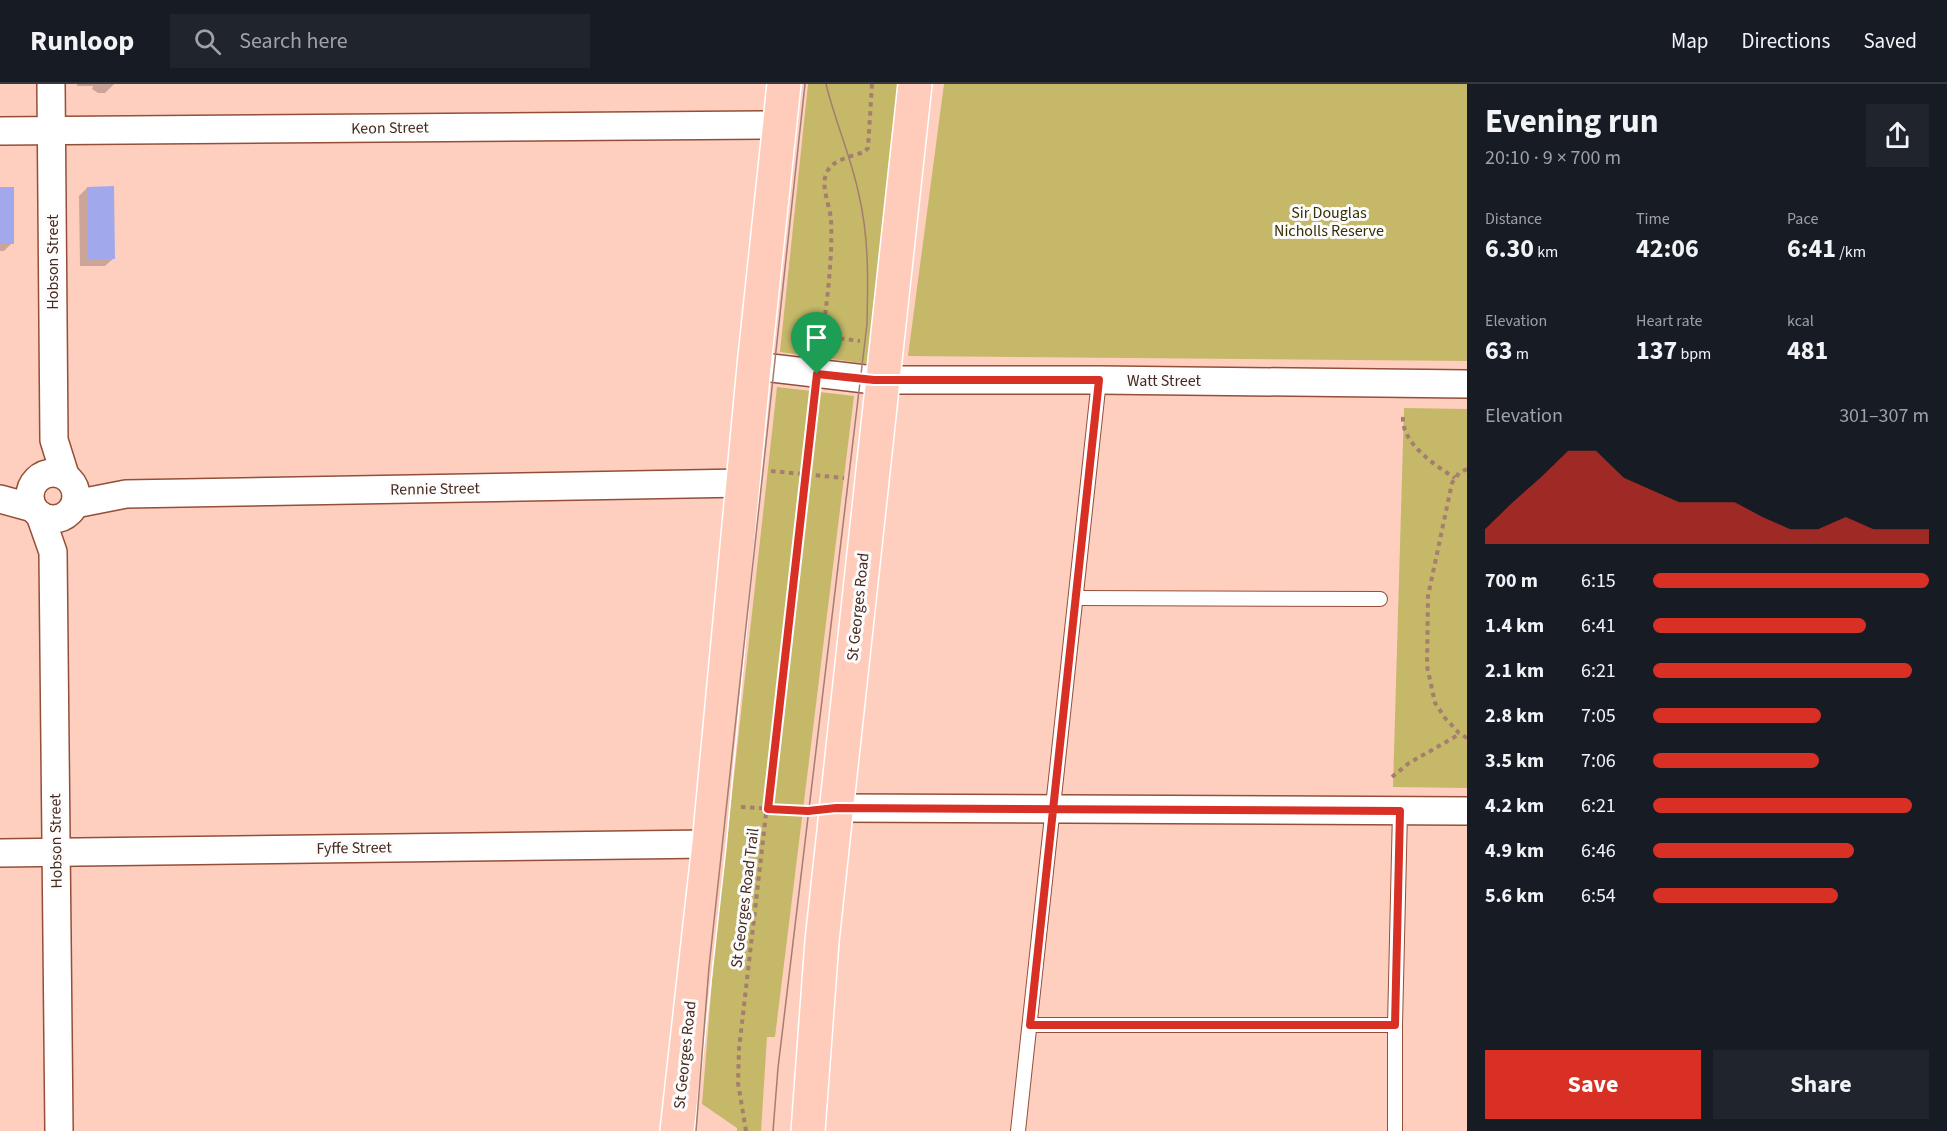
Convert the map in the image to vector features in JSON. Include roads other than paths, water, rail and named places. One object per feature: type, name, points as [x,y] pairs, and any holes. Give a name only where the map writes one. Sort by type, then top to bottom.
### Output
[{"type":"highway","name":"St Georges Road","points":[[676,1131],[709,844],[754,366],[784,84]]},
{"type":"highway","name":"St Georges Road","points":[[808,1131],[822,941],[915,84]]},
{"type":"street","name":"Hobson Street","points":[[51,84],[59,1131]]},
{"type":"street","name":"Keon Street","points":[[0,131],[779,124]]},
{"type":"street","name":"Watt Street","points":[[754,366],[859,380],[1467,384]]},
{"type":"street","name":"Rennie Street","points":[[0,499],[53,495],[744,474]]},
{"type":"street","name":"Rennie Street","points":[[0,491],[53,495]]},
{"type":"street","points":[[836,808],[1467,811]]},
{"type":"street","name":"Fyffe Street","points":[[0,853],[709,844]]},
{"type":"lane","points":[[1018,1131],[1099,380]]},
{"type":"lane","points":[[1076,598],[1380,599]]},
{"type":"lane","points":[[1395,1131],[1400,811]]},
{"type":"lane","points":[[1030,1025],[1395,1025]]},
{"type":"tram line","points":[[696,1131],[709,967],[805,84]]},
{"type":"tram line","points":[[773,1131],[778,1068],[867,324],[865,227],[856,181],[826,84]]},
{"type":"park label","name":"Sir Douglas Nicholls Reserve","points":[[1329,222]]}]
